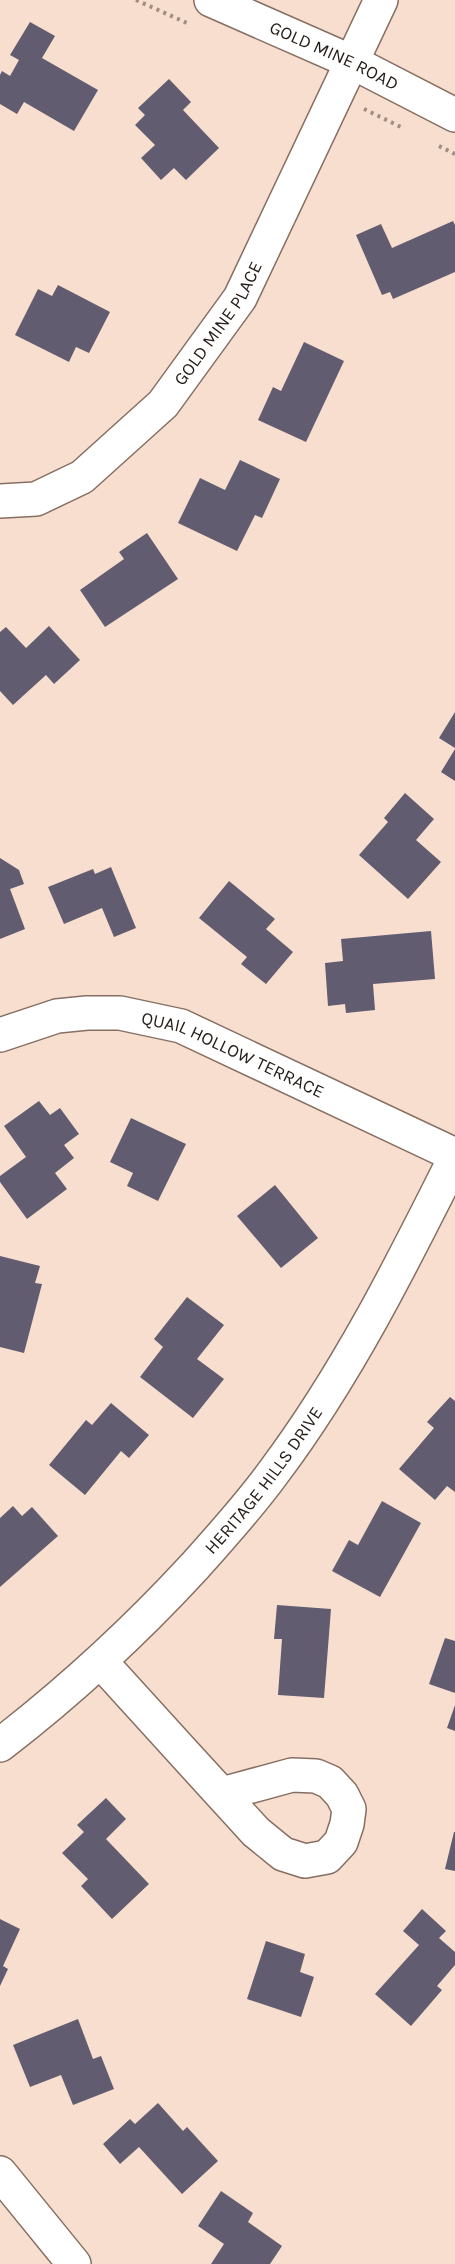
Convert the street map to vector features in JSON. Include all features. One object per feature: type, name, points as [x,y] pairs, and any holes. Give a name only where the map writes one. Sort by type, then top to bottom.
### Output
[{"type":"street","name":"GOLD MINE ROAD","points":[[211,0],[352,62],[455,115]]},
{"type":"street","name":"GOLD MINE PLACE","points":[[0,501],[36,499],[81,477],[163,404],[240,298],[381,0]]},
{"type":"street","name":"QUAIL HOLLOW TERRACE","points":[[0,1035],[57,1016],[87,1013],[120,1013],[181,1026],[455,1156]]},
{"type":"street","name":"HERITAGE HILLS DRIVE","points":[[0,1745],[101,1662],[141,1623],[216,1543],[273,1474],[313,1416],[365,1329],[409,1251],[455,1156]]},
{"type":"street","points":[[101,1662],[222,1794]]},
{"type":"street","points":[[0,2174],[74,2264]]},
{"type":"building","points":[[30,22],[55,36],[42,58],[98,90],[74,131],[24,102],[17,114],[0,104],[0,75],[2,71],[10,76],[19,60],[10,55]]},
{"type":"building","points":[[169,79],[191,102],[183,110],[219,148],[186,180],[174,168],[161,180],[141,158],[155,145],[135,125],[145,115],[138,108]]},
{"type":"building","points":[[453,221],[455,225],[455,272],[393,299],[390,292],[382,295],[356,235],[381,224],[392,248]]},
{"type":"building","points":[[58,285],[110,312],[89,353],[76,347],[69,362],[15,335],[38,289],[52,296]]},
{"type":"building","points":[[304,342],[344,361],[306,442],[258,420],[273,387],[281,391]]},
{"type":"building","points":[[240,460],[280,479],[262,518],[255,515],[237,551],[178,523],[200,478],[225,490]]},
{"type":"building","points":[[147,533],[178,579],[105,627],[80,590],[124,559],[119,552]]},
{"type":"building","points":[[49,626],[80,660],[54,684],[46,675],[13,705],[0,691],[0,632],[6,627],[26,648]]},
{"type":"building","points":[[455,712],[455,748],[439,738]]},
{"type":"building","points":[[455,749],[455,781],[441,772]]},
{"type":"building","points":[[405,793],[434,819],[416,840],[441,862],[408,899],[359,855],[388,822],[384,818]]},
{"type":"building","points":[[0,858],[19,870],[24,884],[10,889],[25,929],[0,939]]},
{"type":"building","points":[[111,867],[136,928],[114,937],[102,908],[64,924],[48,887],[93,869],[95,874]]},
{"type":"building","points":[[229,881],[275,919],[266,929],[293,952],[266,984],[241,964],[247,957],[199,918]]},
{"type":"building","points":[[431,931],[435,979],[373,984],[375,1010],[346,1013],[345,1004],[328,1006],[325,963],[343,961],[341,939]]},
{"type":"building","points":[[39,1101],[50,1115],[60,1108],[79,1134],[64,1145],[74,1158],[55,1173],[67,1189],[27,1219],[0,1182],[0,1176],[26,1157],[4,1126]]},
{"type":"building","points":[[131,1118],[186,1144],[158,1201],[127,1186],[133,1173],[110,1162]]},
{"type":"building","points":[[275,1185],[318,1238],[281,1268],[237,1216]]},
{"type":"building","points":[[0,1256],[40,1266],[35,1283],[42,1284],[24,1353],[0,1347]]},
{"type":"building","points":[[187,1297],[224,1325],[197,1359],[224,1379],[193,1418],[140,1377],[163,1347],[154,1339]]},
{"type":"building","points":[[450,1397],[455,1401],[455,1492],[447,1486],[435,1500],[399,1469],[434,1428],[427,1422]]},
{"type":"building","points":[[111,1403],[149,1435],[129,1458],[121,1451],[85,1495],[49,1465],[86,1420],[92,1425]]},
{"type":"building","points":[[382,1501],[421,1523],[380,1597],[332,1571],[349,1540],[358,1545]]},
{"type":"building","points":[[13,1506],[22,1516],[32,1507],[58,1536],[0,1587],[0,1518]]},
{"type":"building","points":[[277,1605],[331,1609],[324,1698],[278,1695],[282,1639],[274,1639]]},
{"type":"building","points":[[445,1638],[455,1641],[455,1693],[429,1684]]},
{"type":"building","points":[[455,1705],[455,1731],[447,1728]]},
{"type":"building","points":[[106,1798],[126,1819],[106,1839],[149,1884],[112,1919],[81,1886],[88,1879],[62,1853],[84,1832],[77,1825]]},
{"type":"building","points":[[455,1832],[455,1871],[445,1869]]},
{"type":"building","points":[[422,1909],[446,1931],[439,1938],[455,1952],[455,1965],[437,1986],[442,1990],[411,2026],[375,1994],[419,1945],[403,1931]]},
{"type":"building","points":[[0,1919],[20,1929],[3,1966],[8,1969],[0,1986]]},
{"type":"building","points":[[266,1941],[305,1954],[300,1972],[314,1977],[301,2017],[247,1999]]},
{"type":"building","points":[[78,2019],[93,2059],[101,2056],[114,2089],[73,2105],[61,2075],[30,2087],[13,2045]]},
{"type":"building","points":[[158,2103],[183,2131],[187,2127],[218,2161],[182,2194],[139,2147],[120,2164],[103,2144],[130,2119],[135,2124]]},
{"type":"building","points":[[221,2191],[253,2213],[248,2222],[282,2246],[270,2264],[211,2264],[224,2244],[198,2226]]}]
